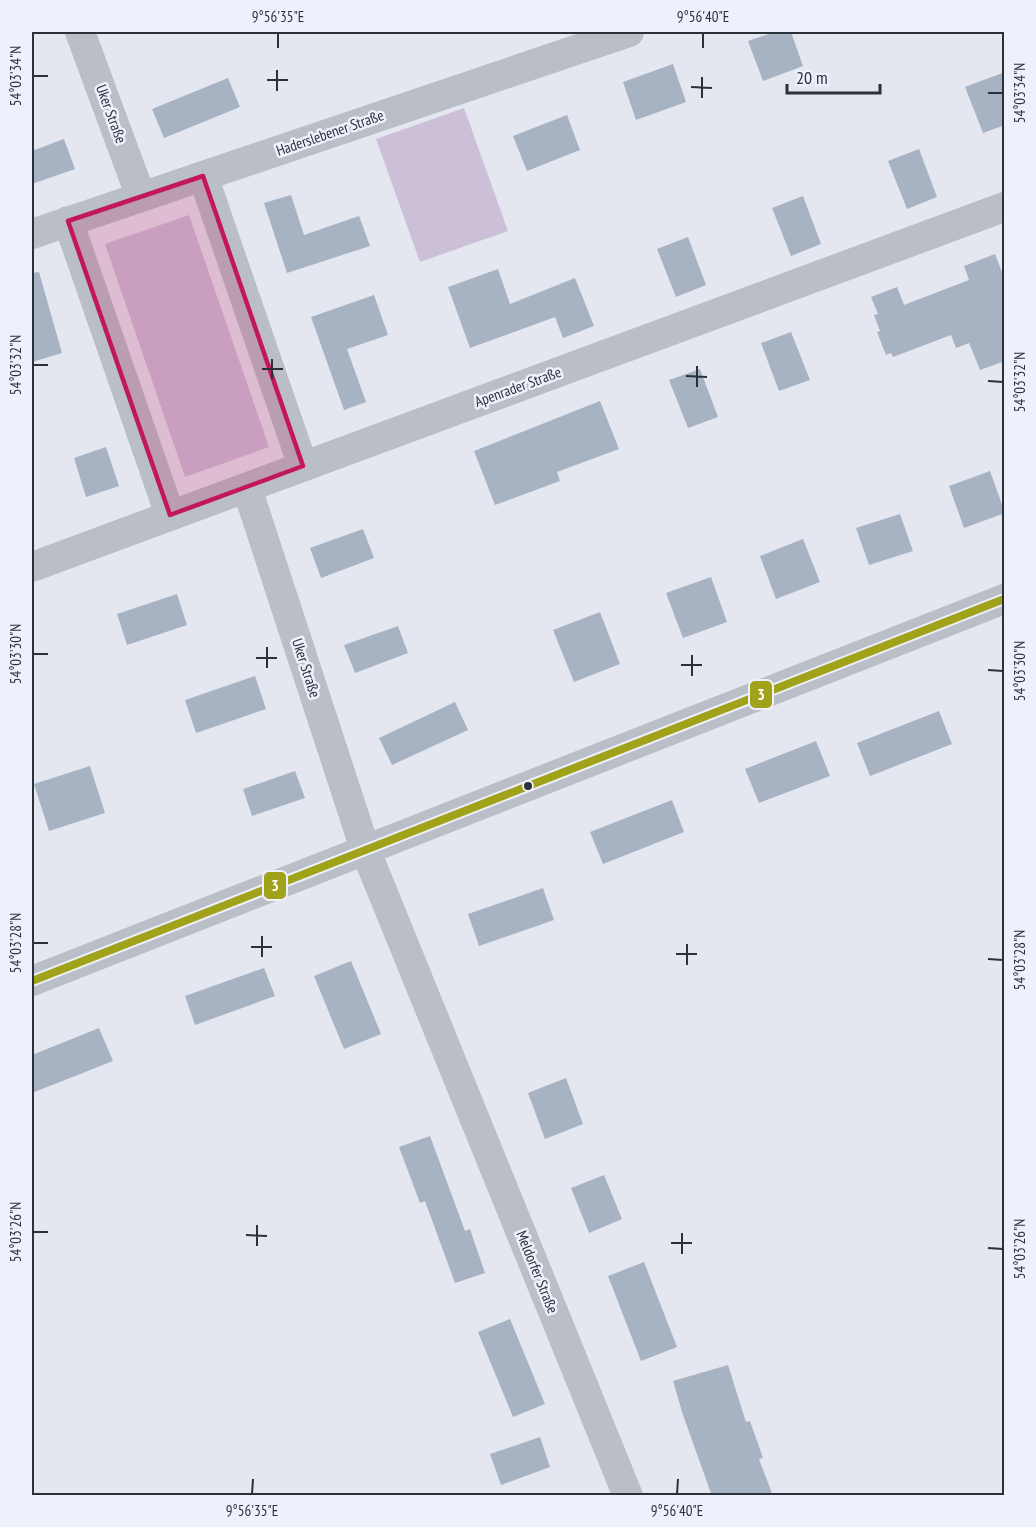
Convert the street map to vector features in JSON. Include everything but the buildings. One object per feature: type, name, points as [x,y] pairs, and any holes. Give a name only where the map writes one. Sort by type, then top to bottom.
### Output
[{"type":"street","name":"Uker Straße","points":[[80,32],[141,197]]},
{"type":"street","name":"Haderslebener Straße","points":[[32,234],[629,32]]},
{"type":"street","points":[[203,176],[303,466]]},
{"type":"street","name":"Apenrader Straße","points":[[32,567],[1005,207]]},
{"type":"street","points":[[68,221],[170,515]]},
{"type":"street","name":"Uker Straße","points":[[247,488],[365,849]]},
{"type":"street","points":[[32,981],[1005,599]]},
{"type":"street","name":"Meldorfer Straße","points":[[365,849],[628,1496]]},
{"type":"highlighted area","points":[[203,176],[303,466],[170,515],[68,221]]},
{"type":"shaded area","points":[[464,108],[508,231],[420,262],[376,139]]},
{"type":"shaded area","points":[[189,215],[269,447],[185,477],[105,244]]},
{"type":"transit line","name":"3","points":[[32,981],[1004,599]]}]
